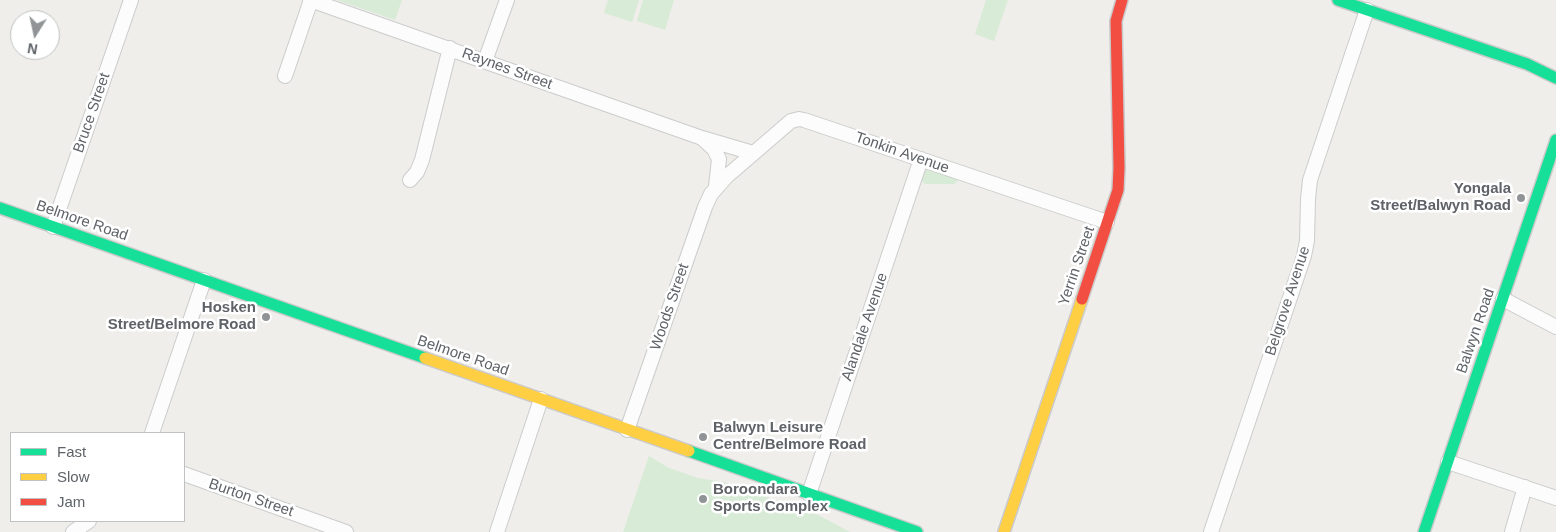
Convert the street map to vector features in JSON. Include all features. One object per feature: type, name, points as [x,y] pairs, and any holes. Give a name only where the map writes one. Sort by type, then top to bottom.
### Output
[{"type":"main road","name":"Yerrin Street","points":[[1004,532],[1119,184],[1116,21],[1122,0]]},
{"type":"main road","points":[[1338,0],[1527,64],[1556,78]]},
{"type":"main road","points":[[1527,64],[1556,69]]},
{"type":"main road","name":"Balwyn Road","points":[[1424,532],[1553,157],[1556,140]]},
{"type":"main road","name":"Belmore Road","points":[[0,208],[917,532]]},
{"type":"street","name":"Bruce Street","points":[[53,227],[131,0]]},
{"type":"street","points":[[285,76],[311,0]]},
{"type":"street","name":"Raynes Street","points":[[311,0],[702,138],[753,153]]},
{"type":"street","points":[[485,62],[507,0]]},
{"type":"street","name":"Belgrove Avenue","points":[[1211,532],[1304,256],[1307,241],[1310,180],[1367,10]]},
{"type":"street","points":[[410,180],[417,172],[422,160],[450,48]]},
{"type":"street","name":"Tonkin Avenue","points":[[716,186],[791,121],[799,119],[1108,222]]},
{"type":"street","points":[[702,138],[714,149],[719,159],[716,186]]},
{"type":"street","name":"Alandale Avenue","points":[[809,494],[920,159]]},
{"type":"street","name":"Woods Street","points":[[627,430],[705,207],[716,186]]},
{"type":"street","points":[[152,432],[204,280]]},
{"type":"street","points":[[1503,299],[1556,327]]},
{"type":"street","points":[[497,532],[541,399]]},
{"type":"street","points":[[1448,462],[1556,498]]},
{"type":"street","name":"Burton Street","points":[[185,474],[346,532]]},
{"type":"street","points":[[1512,532],[1530,489]]},
{"type":"street","points":[[1520,532],[1530,489]]},
{"type":"street","points":[[73,532],[88,522]]},
{"type":"green space","points":[[337,0],[402,0],[395,20]]},
{"type":"green space","points":[[608,0],[639,0],[632,22],[604,13]]},
{"type":"green space","points":[[643,0],[674,0],[665,30],[637,21]]},
{"type":"green space","points":[[986,0],[1008,0],[994,41],[975,34]]},
{"type":"green space","points":[[928,169],[958,179],[958,181],[954,184],[925,184],[922,181],[922,176]]},
{"type":"green space","name":"Boroondara Sports Complex","points":[[649,456],[669,468],[698,478],[724,482],[820,516],[850,532],[623,532]]},
{"type":"traffic: fast","points":[[1338,0],[1527,64],[1556,78]]},
{"type":"traffic: fast","points":[[1424,532],[1556,140]]},
{"type":"traffic: fast","points":[[0,208],[425,358]]},
{"type":"traffic: fast","points":[[689,451],[917,532]]},
{"type":"traffic: slow","points":[[1004,532],[1082,299]]},
{"type":"traffic: slow","points":[[425,358],[689,451]]},
{"type":"traffic: jam","points":[[1082,299],[1118,190],[1116,21],[1122,0]]},
{"type":"place","name":"Yongala Street/Balwyn Road","points":[[1521,198]]},
{"type":"place","name":"Hosken Street/Belmore Road","points":[[266,317]]},
{"type":"place","name":"Balwyn Leisure Centre/Belmore Road","points":[[703,437]]},
{"type":"place","name":"Boroondara Sports Complex","points":[[703,499]]}]
